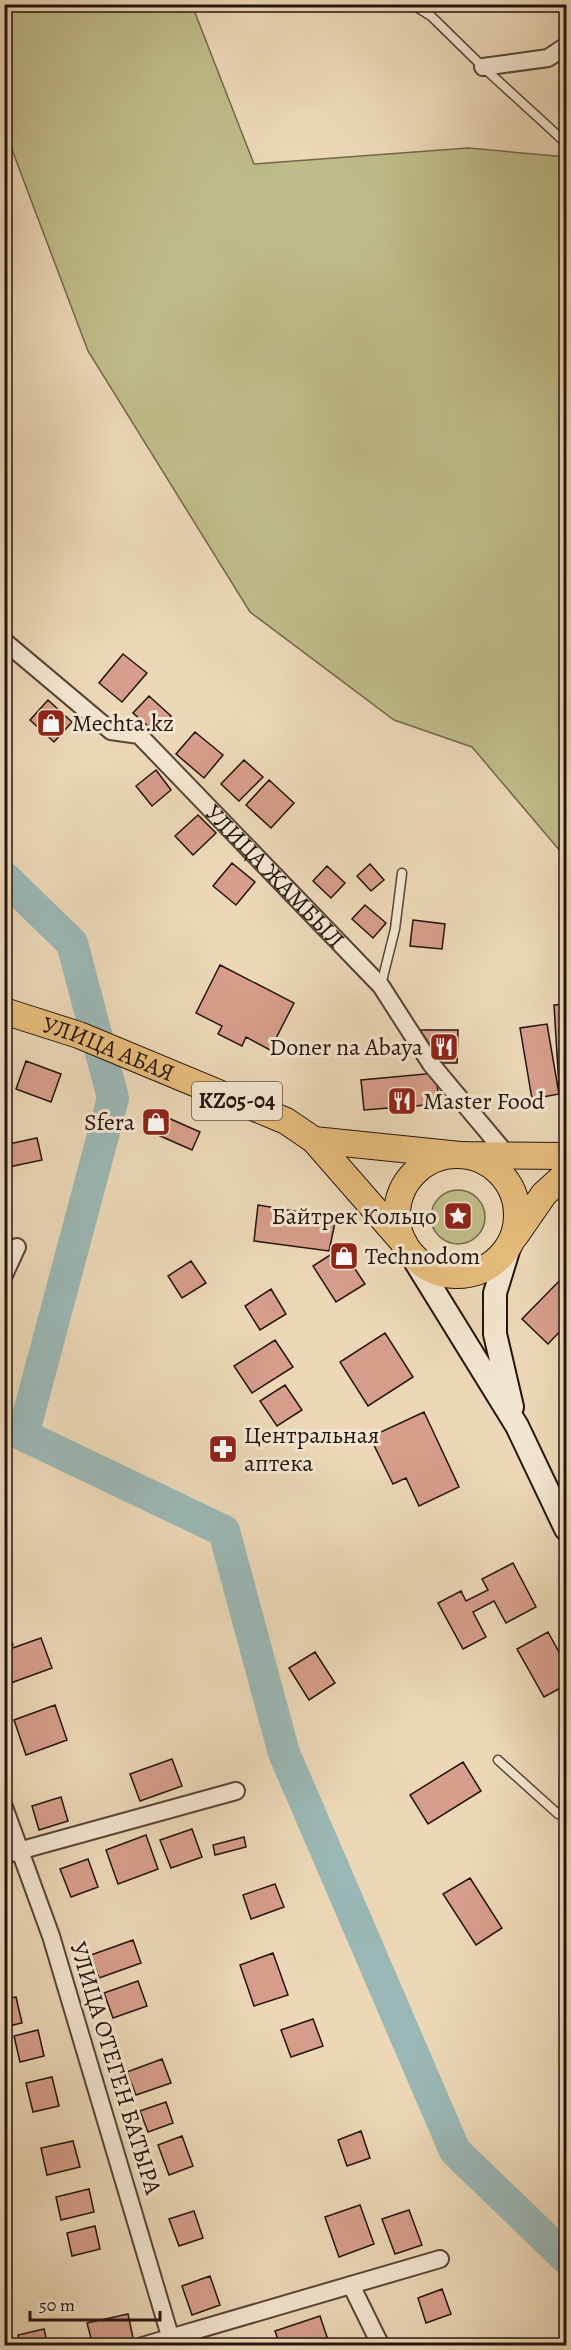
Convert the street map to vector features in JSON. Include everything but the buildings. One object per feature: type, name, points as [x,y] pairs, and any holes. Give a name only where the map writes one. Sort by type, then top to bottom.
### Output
[{"type":"main road","name":"УЛИЦА АБАЯ","points":[[4,1011],[79,1035],[286,1121],[314,1140],[404,1243]]},
{"type":"main road","name":"KZ05-04","points":[[314,1140],[460,1155],[567,1156]]},
{"type":"main road","name":"KZ05-04","points":[[511,1241],[517,1222],[516,1203],[509,1184],[488,1164],[479,1159],[460,1155],[442,1157],[425,1164],[412,1175],[402,1190],[397,1208],[398,1226],[404,1243],[415,1258],[430,1269],[448,1274],[467,1274],[485,1268],[501,1257],[544,1194],[567,1174]]},
{"type":"main road","points":[[511,1241],[495,1293],[495,1334],[517,1426]]},
{"type":"main road","points":[[404,1243],[517,1426],[567,1529]]},
{"type":"street","points":[[483,67],[548,58],[567,46]]},
{"type":"street","name":"УЛИЦА ЖАМБЫЛ","points":[[4,641],[111,731],[139,735],[381,986],[431,1064],[508,1156]]},
{"type":"street","points":[[4,1275],[17,1247]]},
{"type":"street","points":[[12,1852],[236,1791]]},
{"type":"street","name":"УЛИЦА ОТЕГЕН БАТЫРА","points":[[4,1808],[12,1852],[51,1936],[172,2342]]},
{"type":"street","points":[[142,2346],[172,2342],[440,2259]]},
{"type":"street","points":[[351,2285],[381,2346]]},
{"type":"lane","points":[[412,4],[431,16],[567,143]]},
{"type":"lane","points":[[381,986],[395,929],[402,873]]},
{"type":"lane","points":[[498,1760],[558,1814],[567,1816]]},
{"type":"shaded area","points":[[5,5],[192,5],[254,164],[468,148],[566,157],[566,858],[472,747],[394,720],[250,612],[88,351],[5,131]]},
{"type":"shaded area","points":[[453,1190],[463,1190],[473,1194],[481,1202],[485,1217],[481,1232],[473,1240],[463,1244],[453,1244],[443,1240],[435,1232],[431,1222],[431,1212],[435,1202],[443,1194]]},
{"type":"waterway","points":[[4,877],[72,943],[113,1098],[23,1435],[224,1531],[284,1753],[455,2151],[566,2258]]},
{"type":"place","name":"Mechta.kz","points":[[51,723]]},
{"type":"place","name":"Doner na Abaya","points":[[444,1047]]},
{"type":"place","name":"Master Food","points":[[402,1101]]},
{"type":"place","name":"Sfera","points":[[156,1122]]},
{"type":"place","name":"Байтрек Кольцо","points":[[458,1216]]},
{"type":"place","name":"Technodom","points":[[344,1256]]},
{"type":"place","name":"Центральная аптека","points":[[223,1449]]}]
